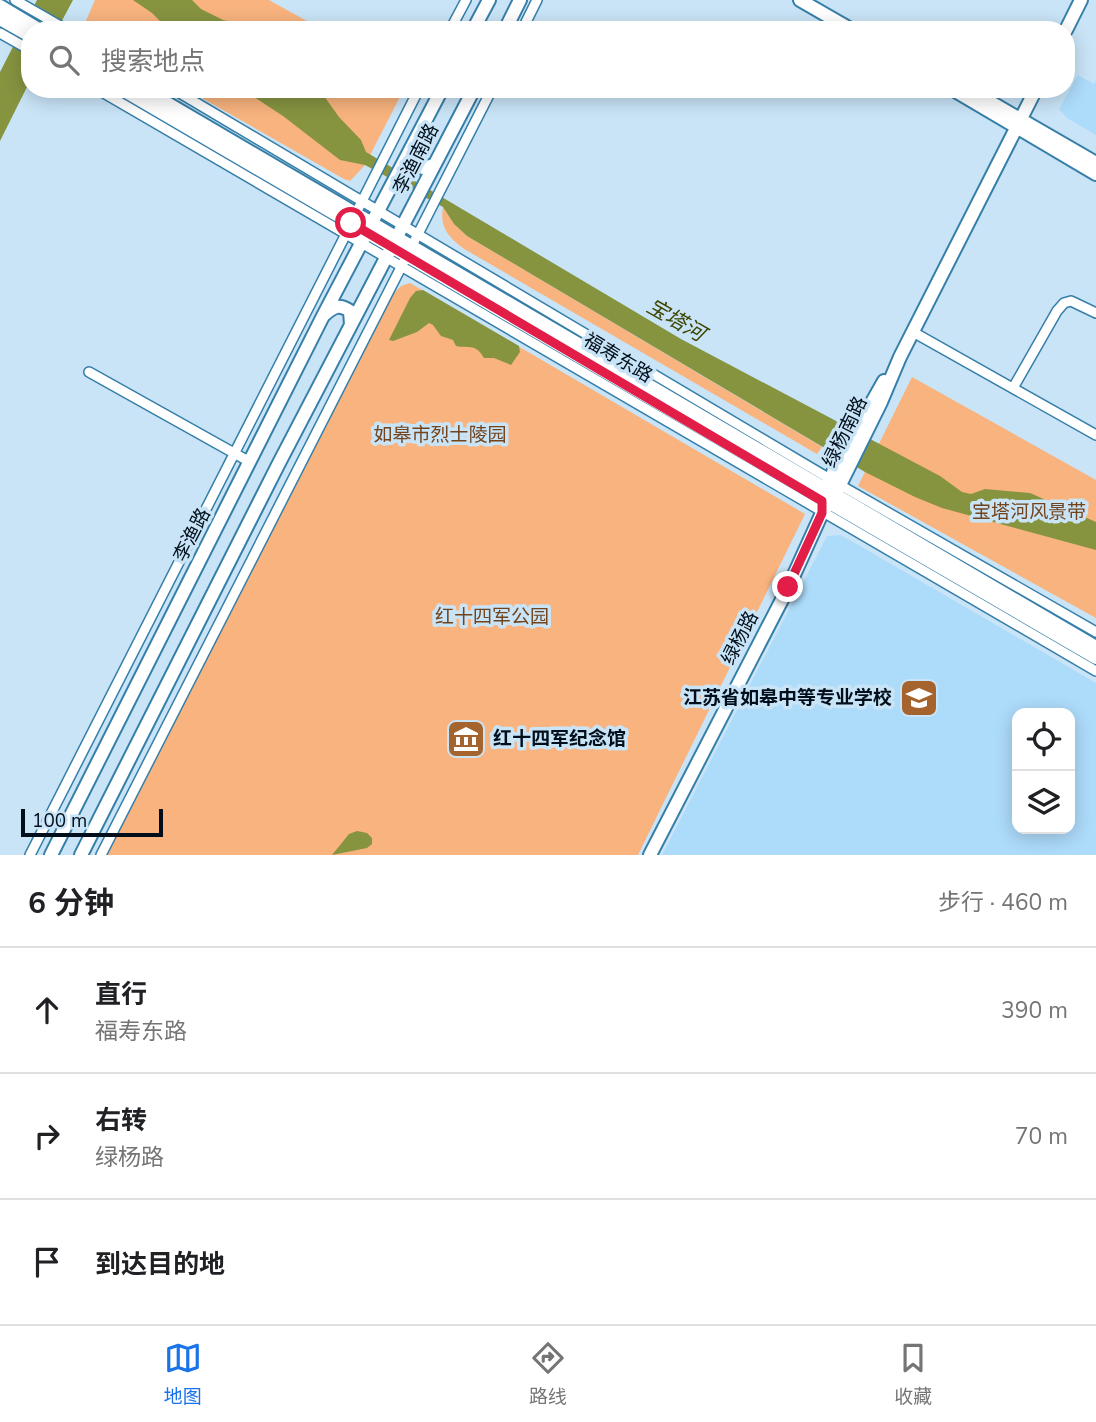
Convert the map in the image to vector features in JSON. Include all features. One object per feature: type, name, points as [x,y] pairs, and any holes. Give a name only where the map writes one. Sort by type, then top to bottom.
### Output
[{"type":"main road","points":[[478,21],[489,0]]},
{"type":"main road","points":[[510,21],[520,0]]},
{"type":"main road","points":[[800,0],[836,21]]},
{"type":"main road","points":[[814,0],[850,21]]},
{"type":"main road","points":[[1070,21],[1081,0]]},
{"type":"main road","points":[[0,6],[21,25]]},
{"type":"main road","points":[[0,19],[19,23]]},
{"type":"main road","name":"福寿东路","points":[[137,98],[354,217]]},
{"type":"main road","name":"福寿东路","points":[[159,98],[371,227],[832,490],[1096,647]]},
{"type":"main road","name":"李渔南路","points":[[371,227],[438,98]]},
{"type":"main road","name":"李渔南路","points":[[396,241],[469,98]]},
{"type":"main road","points":[[969,98],[1096,163]]},
{"type":"main road","points":[[981,98],[1096,174]]},
{"type":"main road","name":"绿杨南路","points":[[832,490],[1031,98]]},
{"type":"main road","points":[[411,151],[415,163],[424,168],[434,165]]},
{"type":"main road","name":"李渔路","points":[[51,855],[323,316],[371,227]]},
{"type":"main road","points":[[81,855],[255,511],[396,241]]},
{"type":"main road","points":[[323,316],[335,306],[342,306],[350,311],[352,320],[349,332]]},
{"type":"main road","name":"福寿东路","points":[[832,490],[1096,658]]},
{"type":"main road","name":"绿杨路","points":[[650,855],[793,577],[832,490]]},
{"type":"street","points":[[15,0],[21,28]]},
{"type":"street","points":[[455,21],[466,0]]},
{"type":"street","points":[[526,21],[537,0]]},
{"type":"street","points":[[0,33],[19,23]]},
{"type":"street","points":[[115,98],[354,217],[832,490],[1096,632]]},
{"type":"street","points":[[186,98],[354,217]]},
{"type":"street","points":[[30,855],[414,98]]},
{"type":"street","points":[[102,855],[487,98]]},
{"type":"street","points":[[1013,388],[1057,310],[1064,303],[1071,301],[1096,313]]},
{"type":"street","points":[[913,331],[1096,435]]},
{"type":"street","points":[[89,372],[250,462]]},
{"type":"street","points":[[832,490],[1096,671]]},
{"type":"shaded area","points":[[37,0],[73,0],[62,21],[26,21]]},
{"type":"shaded area","points":[[133,0],[192,0],[201,9],[228,21],[160,21]]},
{"type":"shaded area","points":[[21,31],[22,98],[0,141],[0,72]]},
{"type":"shaded area","points":[[1078,75],[1094,84],[1096,80],[1096,135],[1067,118],[1059,109],[1065,98],[1075,98],[1075,80]]},
{"type":"shaded area","name":"宝塔河","points":[[256,98],[325,98],[361,140],[366,152],[681,339],[940,476],[962,492],[971,494],[985,489],[1030,493],[1096,522],[1096,550],[942,508],[865,472],[467,236],[454,224],[443,207],[365,165],[340,160]]},
{"type":"shaded area","points":[[423,290],[519,346],[520,352],[511,365],[494,358],[484,358],[475,348],[456,346],[453,340],[441,336],[429,323],[417,332],[389,340],[410,298],[416,291]]},
{"type":"shaded area","name":"江苏省如皋中等专业学校","points":[[841,535],[1096,683],[1096,855],[662,855],[827,536]]},
{"type":"shaded area","points":[[357,831],[367,833],[372,838],[372,844],[367,848],[332,855],[349,834]]},
{"type":"green space","points":[[95,0],[269,0],[307,21],[86,21]]},
{"type":"green space","points":[[202,98],[399,98],[365,165],[350,181]]},
{"type":"green space","points":[[443,207],[454,224],[467,236],[822,447],[817,454],[466,250],[455,242],[444,227]]},
{"type":"green space","name":"红十四军公园","points":[[410,283],[805,514],[638,855],[107,855],[392,295],[401,286]]},
{"type":"green space","name":"宝塔河风景带","points":[[912,377],[1096,480],[1096,618],[858,486]]},
{"type":"place","name":"江苏省如皋中等专业学校","points":[[919,698]]},
{"type":"place","name":"红十四军纪念馆","points":[[466,739]]},
{"type":"route","points":[[351,223],[822,501],[822,513],[788,587]]},
{"type":"park label","name":"如皋市烈士陵园","points":[[440,435]]}]
